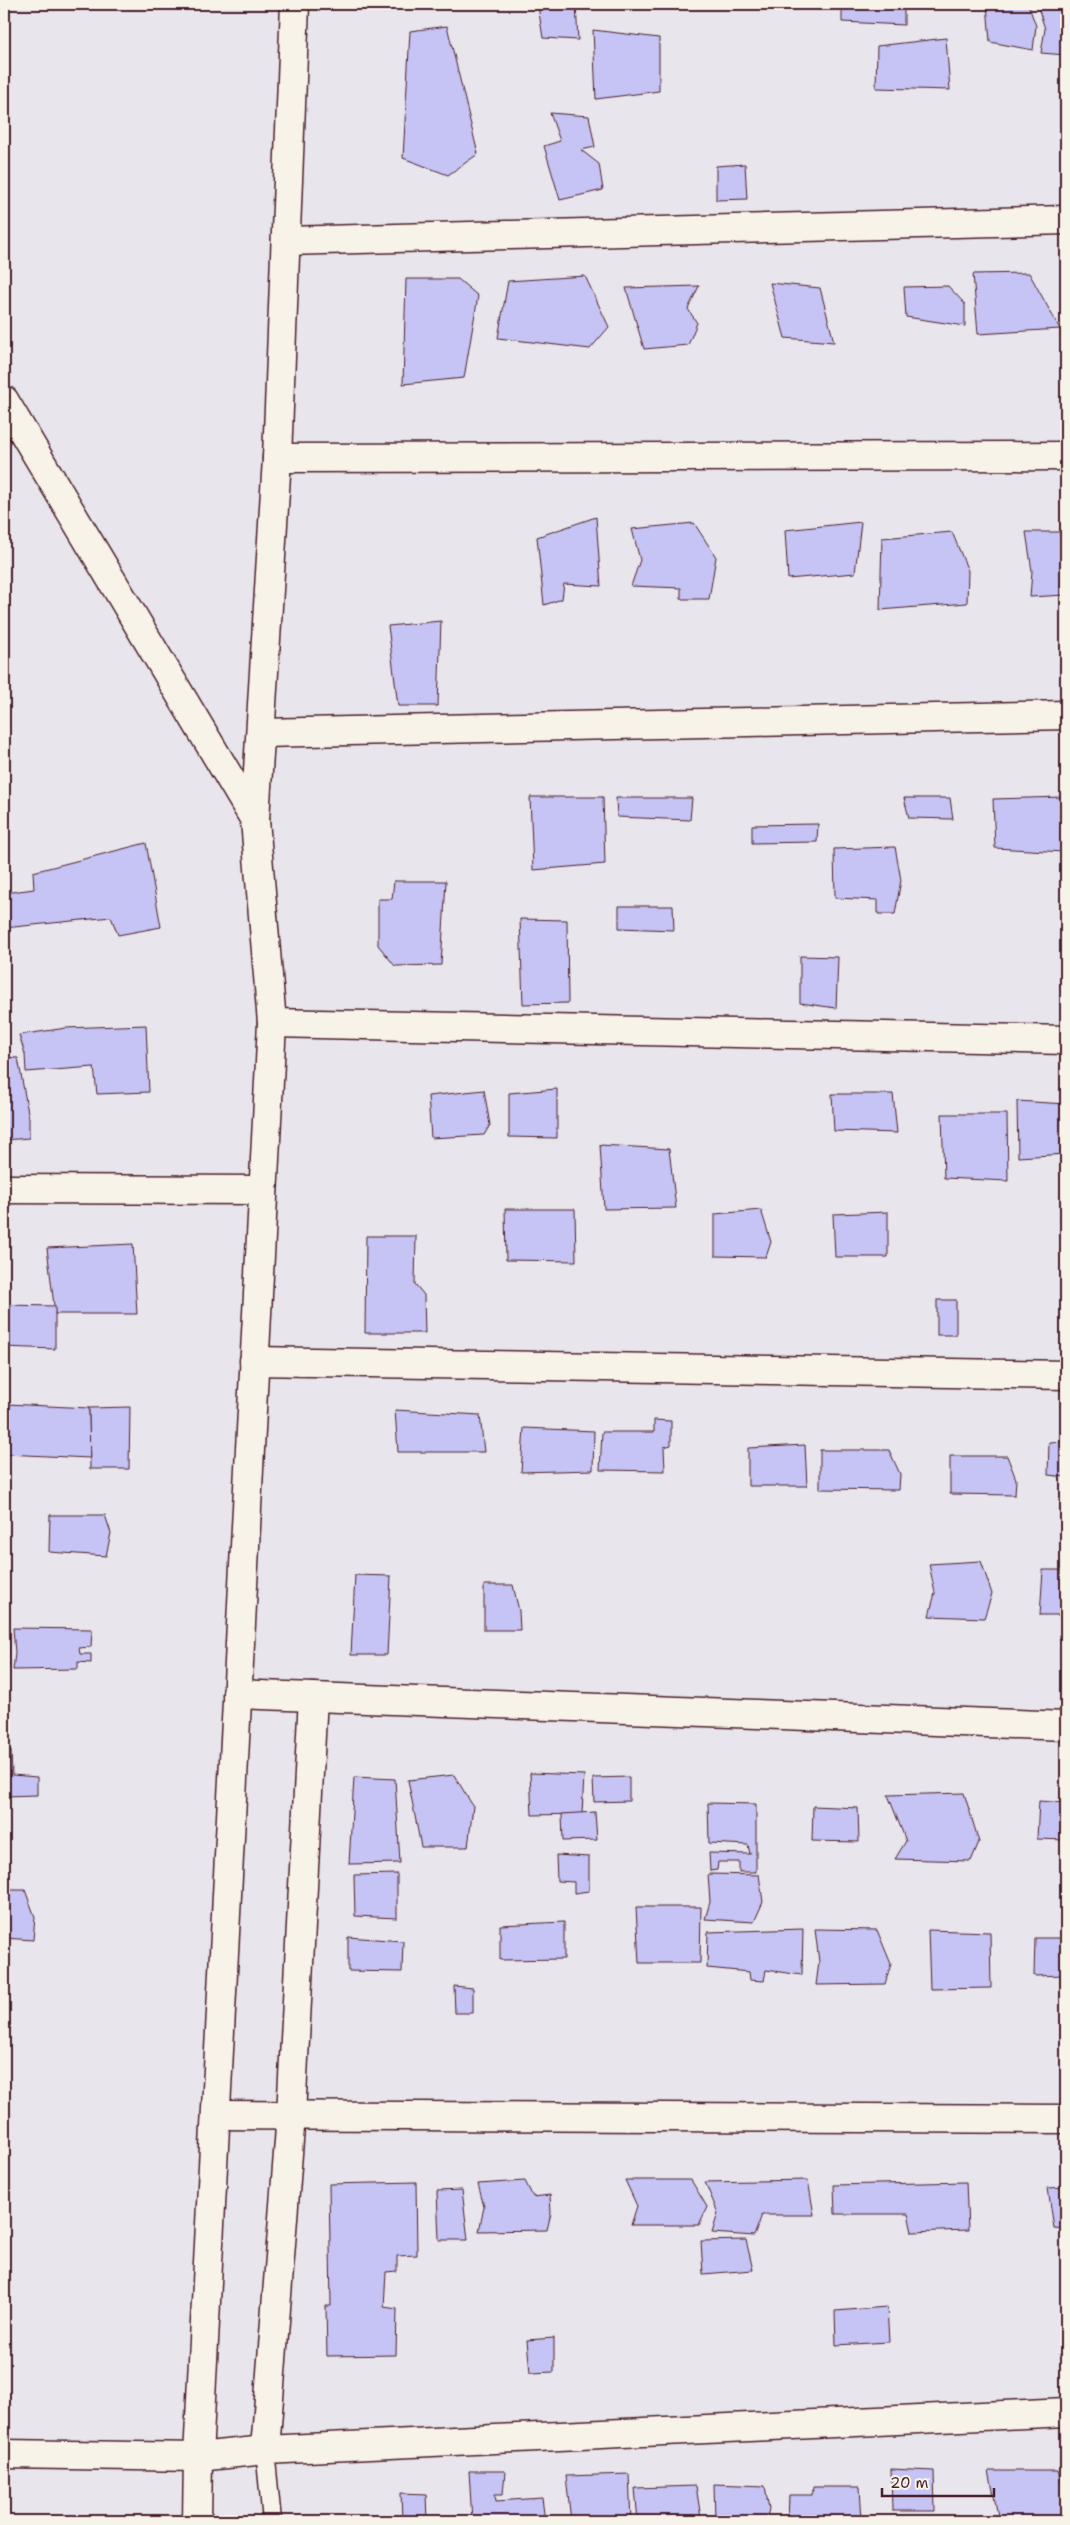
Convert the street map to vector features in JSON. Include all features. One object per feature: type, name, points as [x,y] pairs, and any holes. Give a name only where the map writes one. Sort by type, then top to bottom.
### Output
[{"type":"street","points":[[197,2521],[198,2457],[272,1023],[255,820],[276,458],[295,4]]},
{"type":"street","points":[[286,242],[1066,220]]},
{"type":"street","points":[[4,400],[255,820]]},
{"type":"street","points":[[276,458],[1066,456]]},
{"type":"street","points":[[261,733],[1066,715]]},
{"type":"street","points":[[272,1023],[1066,1040]]},
{"type":"street","points":[[4,1189],[263,1190]]},
{"type":"street","points":[[254,1361],[1066,1375]]},
{"type":"street","points":[[237,1694],[1066,1726]]},
{"type":"street","points":[[265,2450],[291,2115],[313,1697]]},
{"type":"street","points":[[216,2114],[1066,2119]]},
{"type":"street","points":[[4,2454],[198,2457],[265,2450],[1066,2412]]},
{"type":"lane","points":[[265,2450],[272,2521]]},
{"type":"building","points":[[543,4],[576,4],[578,40],[543,38],[538,6]]},
{"type":"building","points":[[842,4],[904,4],[904,25],[842,22]]},
{"type":"building","points":[[987,4],[1028,4],[1036,26],[1033,50],[990,42]]},
{"type":"building","points":[[1037,4],[1066,4],[1066,55],[1041,53],[1045,29]]},
{"type":"building","points":[[447,26],[478,154],[448,175],[403,158],[410,31]]},
{"type":"building","points":[[593,30],[659,38],[659,91],[596,99]]},
{"type":"building","points":[[946,38],[950,90],[876,88],[877,46]]},
{"type":"building","points":[[550,113],[589,116],[595,147],[581,150],[599,164],[603,190],[560,200],[544,146],[560,141]]},
{"type":"building","points":[[745,164],[747,199],[716,200],[716,166]]},
{"type":"building","points":[[1029,273],[1060,329],[978,334],[973,274]]},
{"type":"building","points":[[585,276],[609,327],[590,349],[498,338],[508,281]]},
{"type":"building","points":[[406,279],[458,279],[478,296],[464,378],[403,384]]},
{"type":"building","points":[[770,283],[820,288],[834,342],[785,338]]},
{"type":"building","points":[[699,286],[688,309],[697,323],[688,345],[644,349],[626,288]]},
{"type":"building","points":[[948,286],[965,304],[965,326],[906,317],[904,287]]},
{"type":"building","points":[[596,517],[601,586],[564,584],[562,599],[544,605],[537,537]]},
{"type":"building","points":[[861,522],[855,573],[788,579],[785,530]]},
{"type":"building","points":[[694,523],[716,557],[709,599],[681,599],[681,588],[631,586],[640,560],[632,529]]},
{"type":"building","points":[[952,532],[968,571],[967,603],[880,610],[882,538]]},
{"type":"building","points":[[1026,532],[1066,532],[1066,595],[1030,597],[1032,571]]},
{"type":"building","points":[[441,621],[438,706],[398,706],[388,626]]},
{"type":"building","points":[[530,797],[603,797],[605,864],[533,870]]},
{"type":"building","points":[[1063,797],[1064,852],[995,848],[993,799]]},
{"type":"building","points":[[616,798],[692,798],[690,820],[617,817]]},
{"type":"building","points":[[904,798],[950,798],[953,819],[909,818]]},
{"type":"building","points":[[818,824],[817,842],[752,843],[752,825]]},
{"type":"building","points":[[146,843],[161,927],[118,935],[111,917],[4,928],[4,893],[34,889],[33,872]]},
{"type":"building","points":[[895,847],[901,880],[895,914],[878,914],[878,900],[835,898],[834,849]]},
{"type":"building","points":[[394,881],[446,881],[441,965],[395,966],[378,945],[378,899],[392,899]]},
{"type":"building","points":[[619,906],[673,906],[674,930],[619,928]]},
{"type":"building","points":[[520,919],[567,920],[568,1003],[523,1004]]},
{"type":"building","points":[[800,956],[838,957],[836,1008],[800,1003]]},
{"type":"building","points":[[146,1025],[149,1092],[97,1094],[94,1067],[26,1072],[25,1054],[19,1035],[66,1028]]},
{"type":"building","points":[[4,1057],[18,1058],[29,1118],[29,1138],[4,1140]]},
{"type":"building","points":[[557,1089],[557,1138],[509,1137],[509,1093]]},
{"type":"building","points":[[484,1090],[490,1125],[484,1135],[431,1138],[428,1096]]},
{"type":"building","points":[[832,1094],[893,1094],[897,1133],[834,1131]]},
{"type":"building","points":[[1017,1101],[1066,1104],[1066,1154],[1018,1157]]},
{"type":"building","points":[[942,1114],[1007,1114],[1008,1181],[944,1178]]},
{"type":"building","points":[[600,1145],[669,1149],[676,1208],[604,1209]]},
{"type":"building","points":[[505,1209],[575,1209],[576,1261],[506,1260]]},
{"type":"building","points":[[761,1210],[771,1242],[766,1257],[715,1256],[715,1214]]},
{"type":"building","points":[[888,1212],[888,1257],[835,1257],[833,1214]]},
{"type":"building","points":[[366,1236],[416,1236],[415,1284],[424,1295],[425,1333],[365,1333]]},
{"type":"building","points":[[133,1244],[137,1314],[55,1314],[47,1248]]},
{"type":"building","points":[[937,1300],[956,1300],[956,1335],[937,1335]]},
{"type":"building","points":[[4,1305],[55,1306],[55,1349],[4,1347]]},
{"type":"building","points":[[7,1404],[89,1408],[90,1458],[5,1454]]},
{"type":"building","points":[[130,1407],[129,1469],[90,1469],[89,1408]]},
{"type":"building","points":[[4,1409],[7,1409],[6,1448],[4,1448]]},
{"type":"building","points":[[395,1410],[480,1415],[484,1452],[398,1452]]},
{"type":"building","points":[[654,1420],[671,1421],[671,1445],[664,1447],[665,1471],[600,1470],[602,1432],[654,1432]]},
{"type":"building","points":[[524,1428],[594,1431],[593,1470],[521,1472]]},
{"type":"building","points":[[1066,1441],[1066,1477],[1048,1475],[1049,1442]]},
{"type":"building","points":[[805,1445],[807,1486],[748,1486],[748,1448]]},
{"type":"building","points":[[820,1450],[889,1450],[900,1474],[899,1490],[820,1489]]},
{"type":"building","points":[[950,1456],[1007,1456],[1016,1479],[1015,1495],[950,1494]]},
{"type":"building","points":[[50,1515],[105,1515],[111,1533],[106,1556],[49,1552]]},
{"type":"building","points":[[981,1561],[992,1594],[984,1618],[929,1616],[935,1593],[929,1564]]},
{"type":"building","points":[[1043,1570],[1066,1570],[1066,1615],[1040,1615]]},
{"type":"building","points":[[355,1575],[391,1576],[387,1655],[351,1655]]},
{"type":"building","points":[[484,1585],[513,1585],[519,1611],[520,1630],[484,1630]]},
{"type":"building","points":[[4,1628],[9,1628],[9,1666],[4,1666]]},
{"type":"building","points":[[13,1628],[92,1629],[91,1647],[79,1648],[80,1654],[91,1654],[91,1663],[78,1662],[78,1669],[13,1670],[15,1653]]},
{"type":"building","points":[[4,1750],[11,1750],[12,1775],[37,1777],[37,1795],[5,1796]]},
{"type":"building","points":[[530,1773],[584,1775],[582,1814],[532,1815]]},
{"type":"building","points":[[454,1775],[473,1806],[468,1847],[421,1847],[408,1780]]},
{"type":"building","points":[[354,1777],[395,1779],[400,1863],[349,1864]]},
{"type":"building","points":[[629,1777],[629,1801],[594,1802],[593,1778]]},
{"type":"building","points":[[964,1793],[979,1842],[971,1861],[895,1859],[906,1841],[888,1795]]},
{"type":"building","points":[[1039,1801],[1066,1803],[1066,1840],[1037,1839]]},
{"type":"building","points":[[708,1803],[756,1804],[756,1872],[739,1872],[739,1862],[718,1862],[717,1870],[710,1871],[709,1853],[750,1854],[748,1845],[709,1843]]},
{"type":"building","points":[[813,1806],[858,1808],[859,1842],[812,1841]]},
{"type":"building","points":[[595,1812],[597,1840],[563,1841],[562,1814]]},
{"type":"building","points":[[556,1855],[589,1857],[589,1891],[574,1893],[574,1882],[557,1881]]},
{"type":"building","points":[[397,1874],[397,1918],[355,1916],[354,1875]]},
{"type":"building","points":[[708,1874],[759,1875],[763,1902],[754,1922],[705,1919],[710,1902]]},
{"type":"building","points":[[4,1890],[25,1890],[35,1917],[33,1940],[4,1938]]},
{"type":"building","points":[[636,1907],[701,1907],[700,1963],[639,1963]]},
{"type":"building","points":[[564,1922],[564,1959],[500,1960],[500,1925]]},
{"type":"building","points":[[803,1929],[802,1975],[766,1970],[764,1981],[750,1980],[749,1972],[707,1968],[708,1932]]},
{"type":"building","points":[[815,1929],[877,1930],[891,1964],[885,1984],[816,1985],[819,1962]]},
{"type":"building","points":[[928,1930],[990,1932],[991,1988],[930,1989]]},
{"type":"building","points":[[348,1937],[403,1941],[402,1972],[348,1971]]},
{"type":"building","points":[[1035,1938],[1066,1938],[1066,1975],[1034,1976]]},
{"type":"building","points":[[454,1986],[473,1988],[473,2013],[455,2013]]},
{"type":"building","points":[[625,2180],[691,2180],[707,2207],[699,2225],[631,2225],[637,2206]]},
{"type":"building","points":[[808,2180],[814,2215],[762,2215],[754,2236],[712,2233],[718,2213],[705,2182]]},
{"type":"building","points":[[525,2181],[533,2197],[550,2195],[551,2213],[547,2230],[479,2231],[484,2207],[478,2184]]},
{"type":"building","points":[[416,2182],[417,2255],[397,2256],[397,2271],[386,2272],[384,2307],[397,2309],[396,2355],[327,2356],[326,2306],[331,2306],[329,2184]]},
{"type":"building","points":[[966,2182],[968,2230],[912,2232],[908,2214],[835,2214],[834,2185]]},
{"type":"building","points":[[1066,2187],[1066,2229],[1054,2228],[1048,2188]]},
{"type":"building","points":[[462,2190],[468,2240],[439,2240],[437,2191]]},
{"type":"building","points":[[746,2240],[753,2270],[703,2274],[701,2241]]},
{"type":"building","points":[[887,2307],[889,2342],[836,2345],[835,2311]]},
{"type":"building","points":[[554,2338],[554,2372],[530,2373],[527,2340]]},
{"type":"building","points":[[891,2469],[934,2471],[935,2511],[892,2511]]},
{"type":"building","points":[[469,2471],[505,2471],[503,2494],[495,2494],[496,2501],[542,2498],[545,2521],[472,2521]]},
{"type":"building","points":[[989,2471],[1058,2471],[1066,2497],[1066,2521],[999,2521]]},
{"type":"building","points":[[629,2474],[631,2521],[571,2521],[566,2476]]},
{"type":"building","points":[[714,2484],[765,2486],[769,2509],[766,2521],[715,2520]]},
{"type":"building","points":[[696,2486],[701,2518],[638,2521],[635,2488]]},
{"type":"building","points":[[813,2487],[860,2487],[862,2521],[788,2521],[789,2495],[812,2495]]},
{"type":"building","points":[[401,2493],[426,2494],[427,2521],[402,2521]]},
{"type":"building","points":[[427,2516],[472,2516],[473,2521],[427,2521]]},
{"type":"building","points":[[368,2520],[368,2521],[326,2521]]}]
